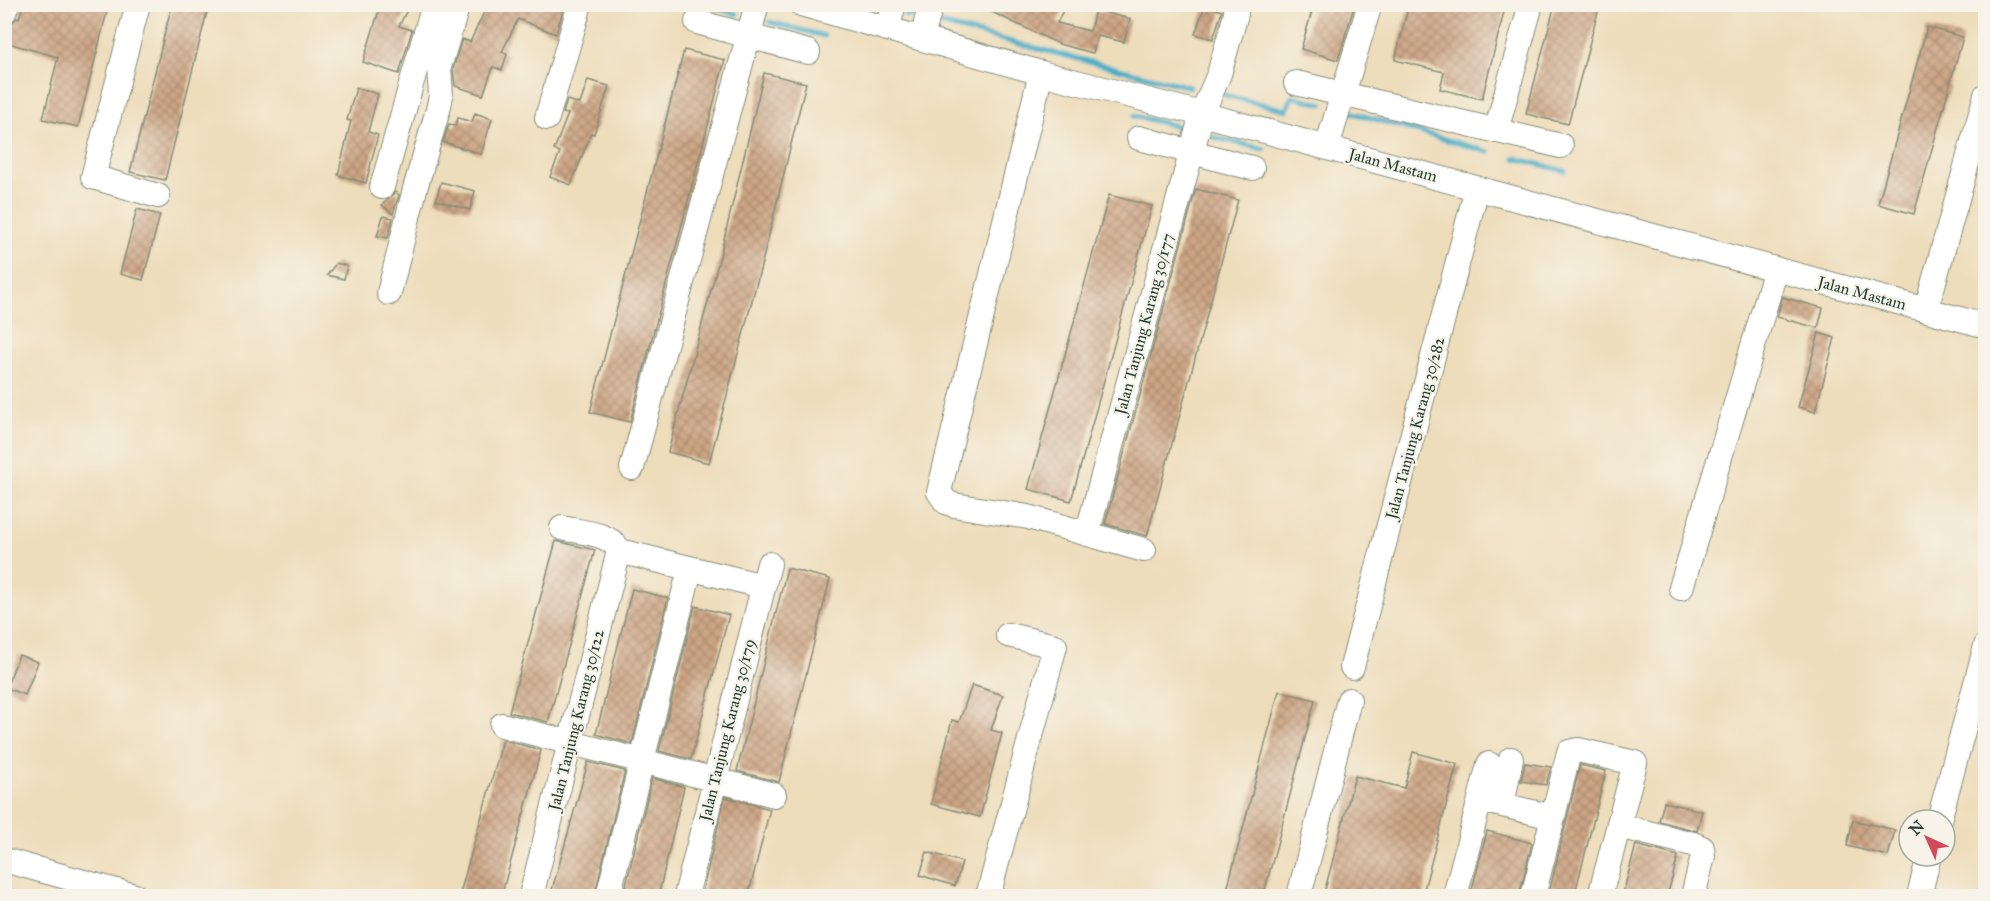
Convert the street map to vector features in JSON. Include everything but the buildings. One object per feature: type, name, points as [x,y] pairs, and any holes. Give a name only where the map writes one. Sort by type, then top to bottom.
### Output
[{"type":"street","points":[[4,12],[6,4]]},
{"type":"street","points":[[138,4],[93,177],[158,196]]},
{"type":"street","points":[[382,187],[434,4]]},
{"type":"street","points":[[389,293],[438,110],[441,96],[438,67],[458,4]]},
{"type":"street","points":[[547,118],[580,4]]},
{"type":"street","points":[[632,468],[757,4]]},
{"type":"street","name":"Jalan Mastam","points":[[801,4],[1041,73],[1327,147],[1986,326]]},
{"type":"street","points":[[887,28],[894,4]]},
{"type":"street","points":[[922,38],[931,4]]},
{"type":"street","name":"Jalan Tanjung Karang 30/177","points":[[1087,534],[1202,114],[1219,74],[1236,14],[1236,4]]},
{"type":"street","points":[[1327,147],[1370,4]]},
{"type":"street","points":[[1496,131],[1531,4]]},
{"type":"street","points":[[697,22],[808,52]]},
{"type":"street","points":[[1041,73],[939,492],[946,502],[954,505],[1028,517],[1144,550]]},
{"type":"street","points":[[1296,83],[1561,146]]},
{"type":"street","points":[[1926,310],[1986,95]]},
{"type":"street","points":[[1139,138],[1252,168]]},
{"type":"street","name":"Jalan Tanjung Karang 30/282","points":[[1352,667],[1477,188]]},
{"type":"street","points":[[1681,588],[1776,269]]},
{"type":"street","points":[[562,528],[597,536],[618,548],[690,569],[608,897]]},
{"type":"street","name":"Jalan Tanjung Karang 30/122","points":[[531,897],[618,548]]},
{"type":"street","name":"Jalan Tanjung Karang 30/179","points":[[686,897],[766,575],[690,569]]},
{"type":"street","points":[[988,897],[1054,646],[1008,636]]},
{"type":"street","points":[[1942,808],[1986,646]]},
{"type":"street","points":[[1299,897],[1349,700]]},
{"type":"street","points":[[502,725],[774,795]]},
{"type":"street","points":[[1533,897],[1569,752],[1574,750],[1635,763],[1600,897]]},
{"type":"street","points":[[1455,897],[1491,803],[1500,762]]},
{"type":"street","points":[[1491,803],[1553,818]]},
{"type":"street","points":[[1619,826],[1702,848],[1703,856],[1693,897]]},
{"type":"street","points":[[4,860],[62,887],[135,897]]},
{"type":"street","points":[[1918,897],[1926,868]]},
{"type":"waterway","points":[[702,4],[737,14]]},
{"type":"waterway","points":[[865,4],[879,8]]},
{"type":"waterway","points":[[905,15],[914,17]]},
{"type":"waterway","points":[[770,22],[824,36]]},
{"type":"waterway","points":[[940,24],[1190,87]]},
{"type":"waterway","points":[[1224,95],[1287,110],[1292,96],[1322,104]]},
{"type":"waterway","points":[[1350,112],[1489,152]]},
{"type":"waterway","points":[[1134,116],[1181,127]]},
{"type":"waterway","points":[[1213,137],[1264,149]]},
{"type":"waterway","points":[[1515,158],[1565,171]]}]
